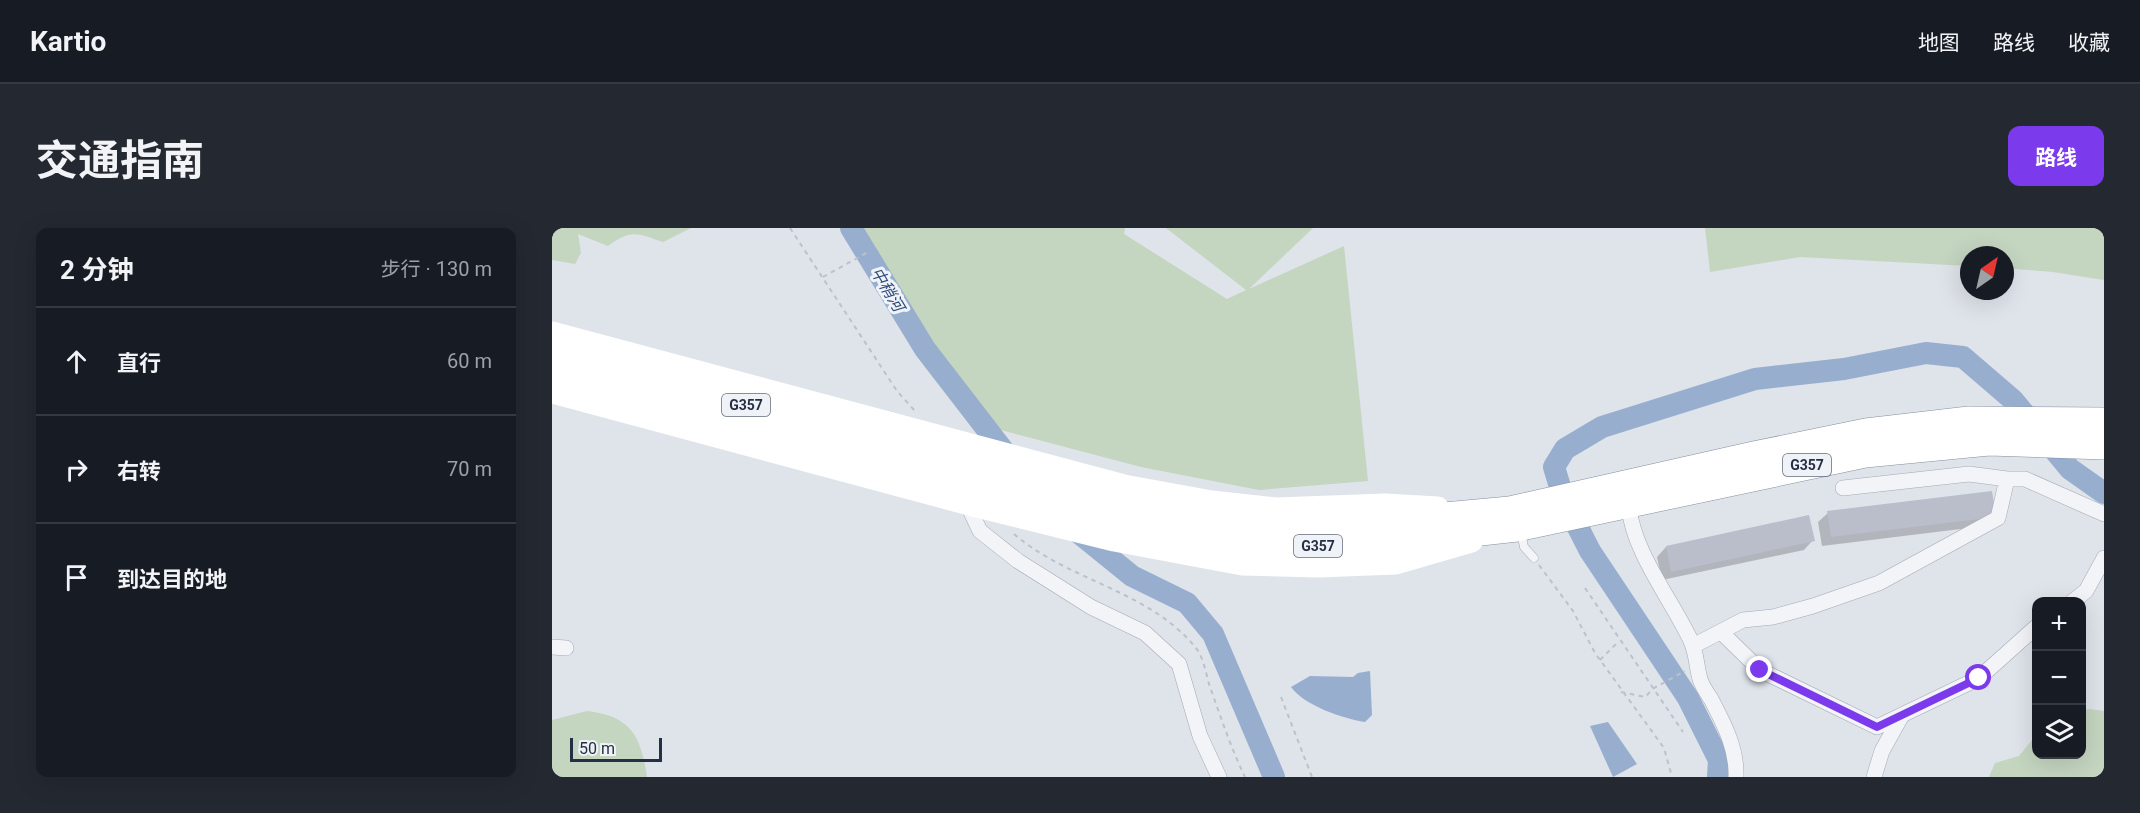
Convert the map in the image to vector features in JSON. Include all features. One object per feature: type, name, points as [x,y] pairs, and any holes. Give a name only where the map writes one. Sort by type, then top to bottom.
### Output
[{"type":"highway","name":"G357","points":[[552,351],[937,455],[1119,524],[1196,520],[1267,526],[1516,522],[1866,432],[1969,420],[2102,443]]},
{"type":"highway","name":"G357","points":[[552,372],[735,424],[937,455]]},
{"type":"highway","name":"G357","points":[[1627,495],[1756,476],[1865,454],[1989,442],[2102,443]]},
{"type":"street","points":[[552,332],[937,455],[1066,469],[1124,485],[1212,501],[1276,508],[1385,504],[1516,522]]},
{"type":"street","points":[[552,393],[973,506],[1119,524],[1242,565],[1318,567],[1396,564],[1516,522]]},
{"type":"street","points":[[1843,488],[1969,474],[2025,479],[2104,514]]},
{"type":"street","points":[[1694,646],[1743,620],[1783,614],[1879,583],[1998,518],[2007,479]]},
{"type":"street","points":[[1627,495],[1629,515],[1645,556],[1694,646],[1700,679],[1727,730],[1737,763],[1736,777]]},
{"type":"street","points":[[973,506],[971,512],[980,531],[1018,561],[1091,607],[1145,633],[1179,664],[1200,736],[1219,777]]},
{"type":"street","points":[[2078,597],[2086,591],[2104,558]]},
{"type":"street","points":[[1721,632],[1760,670],[1877,727],[1979,678],[2032,631]]},
{"type":"street","points":[[1874,777],[1882,751],[1902,715]]},
{"type":"lane","points":[[1516,522],[1524,547],[1534,558]]},
{"type":"path","points":[[790,228],[824,277],[937,455]]},
{"type":"path","points":[[824,277],[868,252]]},
{"type":"path","points":[[1534,558],[1573,611],[1600,660],[1664,748],[1672,777]]},
{"type":"path","points":[[1585,588],[1683,732]]},
{"type":"path","points":[[1600,660],[1619,641]]},
{"type":"path","points":[[1622,692],[1645,697],[1654,688],[1683,671]]},
{"type":"path","points":[[1281,697],[1312,777]]},
{"type":"green space","points":[[552,228],[691,228],[663,242],[634,234],[623,237],[608,246],[578,234],[581,253],[575,264],[552,260]]},
{"type":"green space","points":[[851,228],[1125,228],[1124,234],[1227,299],[1246,290],[1166,228],[1313,228],[1249,289],[1344,246],[1368,481],[1259,490],[1141,467],[1001,430],[925,349]]},
{"type":"green space","points":[[1705,228],[2104,228],[2104,280],[2014,269],[2014,246],[1960,246],[1960,266],[1800,257],[1710,272]]},
{"type":"green space","points":[[2086,710],[2104,711],[2104,777],[1989,777],[1995,763],[2019,756],[2032,740],[2032,759],[2086,759]]},
{"type":"green space","points":[[587,711],[614,718],[631,730],[641,750],[647,777],[552,777],[552,720]]},
{"type":"water","points":[[1370,671],[1372,715],[1365,722],[1346,718],[1315,705],[1297,694],[1291,687],[1310,676],[1353,677],[1358,673]]},
{"type":"water","points":[[1608,722],[1637,764],[1613,777],[1590,726]]},
{"type":"building","points":[[1992,491],[1996,517],[1831,537],[1827,511]]},
{"type":"building","points":[[1809,515],[1815,541],[1671,572],[1666,546]]},
{"type":"waterway","name":"中稍河","points":[[851,228],[925,349],[1013,463]]},
{"type":"waterway","points":[[1718,777],[1719,760],[1688,698],[1590,551],[1564,500],[1554,467],[1565,449],[1602,427],[1755,379],[1844,369],[1926,353],[1963,357],[2013,400],[2070,469],[2104,493]]},
{"type":"waterway","points":[[1074,529],[1132,576],[1187,603],[1213,634],[1274,777]]},
{"type":"route","points":[[1760,670],[1877,727],[1979,678]]}]
